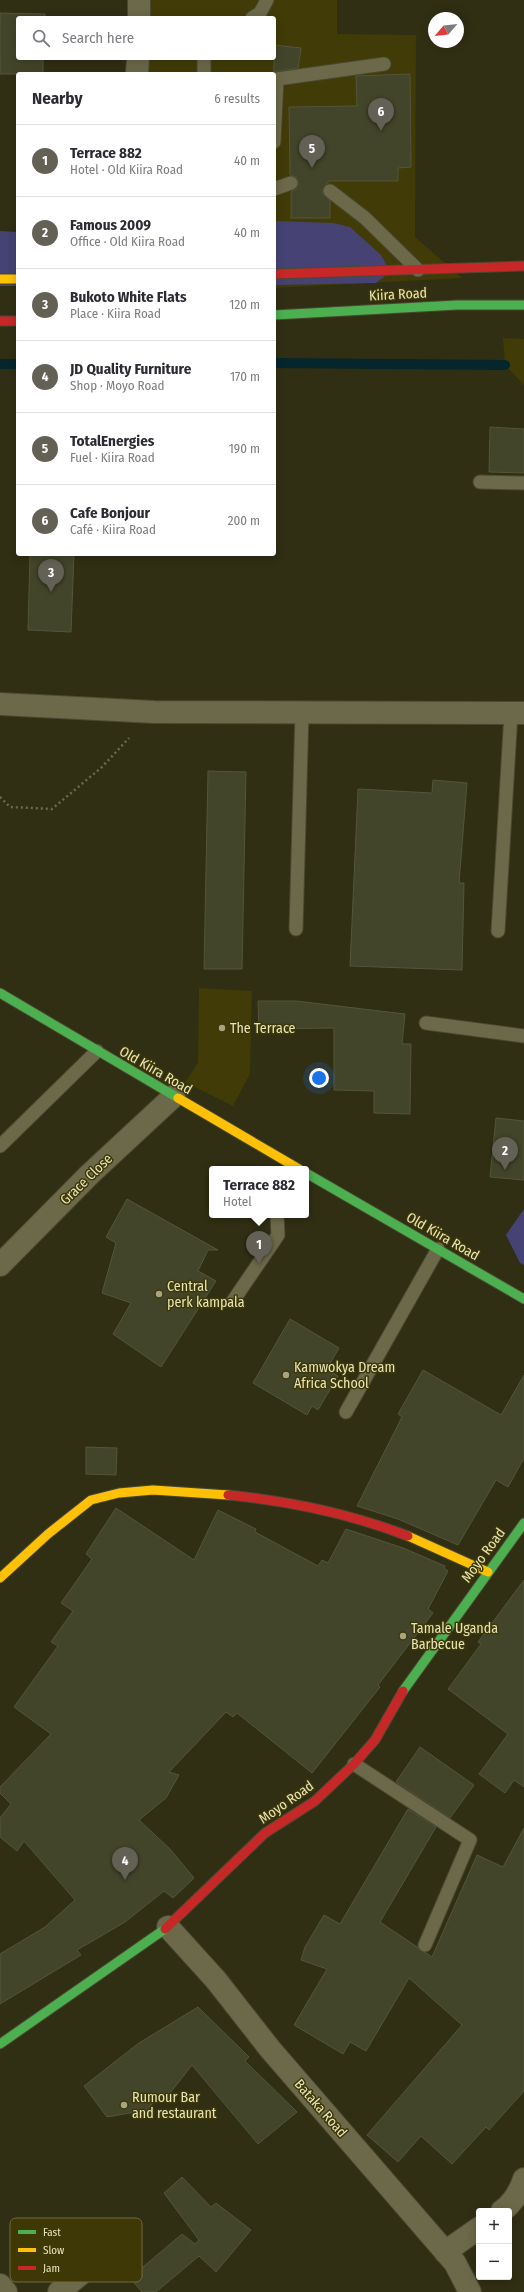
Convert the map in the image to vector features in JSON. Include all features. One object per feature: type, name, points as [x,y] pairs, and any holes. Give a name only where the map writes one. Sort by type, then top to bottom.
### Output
[{"type":"street","points":[[139,0],[139,16]]},
{"type":"street","points":[[137,72],[138,60]]},
{"type":"street","name":"Kiira Road","points":[[276,274],[524,266]]},
{"type":"street","points":[[0,279],[16,279]]},
{"type":"street","name":"Kiira Road","points":[[276,315],[457,305],[524,305]]},
{"type":"street","points":[[0,321],[16,321]]},
{"type":"street","points":[[0,704],[154,712],[517,713]]},
{"type":"street","name":"Old Kiira Road","points":[[0,993],[290,1166]]},
{"type":"street","name":"Grace Close","points":[[0,1265],[90,1174],[174,1096]]},
{"type":"street","name":"Old Kiira Road","points":[[309,1175],[524,1299]]},
{"type":"street","points":[[0,1578],[49,1533],[90,1500],[139,1490],[174,1490],[231,1496],[313,1509],[373,1524],[488,1572]]},
{"type":"street","name":"Moyo Road","points":[[1,2041],[168,1927],[265,1833],[315,1801],[354,1764],[375,1740],[407,1683],[524,1523]]},
{"type":"street","name":"Bataka Road","points":[[168,1927],[216,1980],[270,2049],[455,2263],[470,2292]]},
{"type":"street","points":[[506,2208],[521,2189],[524,2179]]},
{"type":"street","points":[[445,2252],[476,2230]]},
{"type":"street","points":[[60,2292],[72,2282]]},
{"type":"street","points":[[0,2285],[6,2292]]},
{"type":"lane","points":[[255,16],[260,13],[267,0]]},
{"type":"lane","points":[[204,60],[204,72]]},
{"type":"lane","points":[[276,100],[277,79],[384,64]]},
{"type":"lane","points":[[276,188],[291,183]]},
{"type":"lane","points":[[330,191],[365,218],[418,270]]},
{"type":"lane","points":[[480,482],[524,483]]},
{"type":"lane","points":[[296,929],[302,712]]},
{"type":"lane","points":[[498,931],[517,713]]},
{"type":"lane","points":[[426,1023],[524,1036]]},
{"type":"lane","points":[[0,1146],[97,1051]]},
{"type":"lane","points":[[233,1301],[278,1235],[277,1218]]},
{"type":"lane","points":[[346,1412],[438,1249]]},
{"type":"lane","points":[[354,1764],[470,1840],[425,1945]]},
{"type":"path","points":[[0,797],[10,807],[52,809],[102,767],[154,712]]},
{"type":"shaded area","points":[[150,0],[337,0],[337,34],[416,35],[415,237],[462,278],[276,288],[276,72],[148,72],[148,60],[276,60],[276,16],[149,16]]},
{"type":"shaded area","points":[[276,221],[333,223],[350,227],[381,255],[387,266],[385,276],[376,283],[276,285]]},
{"type":"shaded area","points":[[0,231],[16,232],[16,286],[0,286]]},
{"type":"shaded area","points":[[503,338],[524,339],[524,385],[505,365]]},
{"type":"shaded area","points":[[199,988],[252,991],[250,1074],[233,1106],[185,1082],[198,1063]]},
{"type":"shaded area","points":[[524,1209],[524,1265],[520,1263],[506,1235]]},
{"type":"building","points":[[0,13],[45,14],[45,16],[16,16],[16,60],[43,60],[43,72],[16,72],[16,74],[0,74]]},
{"type":"building","points":[[276,45],[301,48],[298,68],[274,72]]},
{"type":"building","points":[[410,74],[411,167],[398,168],[398,181],[329,181],[322,190],[323,194],[330,201],[330,218],[291,218],[291,192],[297,188],[299,184],[296,177],[290,175],[289,107],[357,106],[356,76]]},
{"type":"building","points":[[490,427],[524,429],[524,473],[489,472]]},
{"type":"building","points":[[30,556],[74,556],[71,632],[28,630]]},
{"type":"building","points":[[208,771],[246,772],[242,969],[204,969]]},
{"type":"building","points":[[433,780],[467,783],[459,883],[464,883],[462,970],[350,966],[358,789],[432,793]]},
{"type":"building","points":[[258,1001],[296,1001],[405,1014],[402,1044],[411,1044],[410,1114],[374,1113],[374,1091],[334,1090],[334,1028],[259,1029]]},
{"type":"building","points":[[496,1118],[524,1121],[524,1180],[490,1177]]},
{"type":"building","points":[[127,1199],[218,1250],[208,1250],[198,1271],[216,1281],[161,1367],[113,1334],[131,1303],[102,1293],[116,1243],[106,1237]]},
{"type":"building","points":[[290,1319],[339,1348],[327,1369],[338,1376],[318,1410],[312,1406],[307,1415],[253,1383]]},
{"type":"building","points":[[423,1370],[501,1415],[524,1375],[524,1458],[508,1487],[496,1480],[458,1545],[398,1519],[357,1506],[402,1417],[398,1414]]},
{"type":"building","points":[[86,1447],[117,1448],[116,1475],[86,1474]]},
{"type":"building","points":[[116,1508],[194,1560],[218,1510],[256,1529],[255,1532],[318,1566],[322,1560],[328,1563],[346,1529],[403,1548],[445,1566],[444,1568],[448,1571],[428,1609],[433,1613],[378,1685],[380,1687],[312,1773],[237,1713],[233,1717],[226,1712],[169,1772],[179,1775],[166,1798],[139,1820],[170,1849],[194,1878],[173,1898],[164,1891],[125,1922],[77,1950],[81,1955],[0,2004],[0,1954],[45,1927],[75,1900],[24,1841],[17,1851],[0,1837],[0,1818],[11,1804],[0,1793],[0,1787],[51,1734],[14,1707],[58,1646],[51,1642],[73,1611],[61,1603],[92,1559],[86,1554]]},
{"type":"building","points":[[524,1580],[524,1787],[514,1780],[505,1793],[479,1774],[508,1734],[448,1689],[481,1644],[478,1642]]},
{"type":"building","points":[[420,1747],[474,1785],[450,1818],[396,1782]]},
{"type":"building","points":[[408,1809],[436,1827],[380,1922],[432,1957],[477,1855],[503,1867],[524,1828],[524,2091],[489,2130],[486,2127],[452,2164],[421,2136],[398,2162],[367,2135],[462,2025],[409,1978],[366,2051],[350,2042],[343,2054],[294,2025],[327,1969],[301,1960],[305,1947],[324,1915],[340,1924]]},
{"type":"building","points":[[198,2007],[249,2057],[245,2061],[297,2112],[258,2144],[192,2065],[170,2093],[160,2094],[147,2110],[107,2117],[84,2086],[139,2043]]},
{"type":"building","points":[[182,2177],[211,2207],[216,2203],[251,2230],[216,2272],[199,2256],[156,2292],[142,2292],[133,2282],[142,2282],[142,2268],[182,2234],[195,2244],[199,2240],[164,2193]]},
{"type":"waterway","points":[[276,363],[505,365]]},
{"type":"waterway","points":[[0,364],[16,364]]},
{"type":"traffic: fast","points":[[276,315],[457,305],[524,305]]},
{"type":"traffic: fast","points":[[0,993],[178,1098]]},
{"type":"traffic: fast","points":[[309,1175],[524,1299]]},
{"type":"traffic: fast","points":[[403,1691],[524,1523]]},
{"type":"traffic: fast","points":[[0,2044],[165,1929]]},
{"type":"traffic: slow","points":[[0,279],[16,279]]},
{"type":"traffic: slow","points":[[178,1098],[294,1166]]},
{"type":"traffic: slow","points":[[0,1578],[48,1534],[91,1500],[119,1493],[153,1490],[228,1495]]},
{"type":"traffic: slow","points":[[408,1536],[488,1572]]},
{"type":"traffic: jam","points":[[276,274],[524,266]]},
{"type":"traffic: jam","points":[[0,321],[16,321]]},
{"type":"traffic: jam","points":[[228,1495],[297,1505],[342,1515],[408,1536]]},
{"type":"traffic: jam","points":[[165,1929],[265,1833],[315,1801],[354,1764],[375,1740],[403,1691]]},
{"type":"place","name":"Cafe Bonjour","points":[[381,131]]},
{"type":"place","name":"TotalEnergies","points":[[312,168]]},
{"type":"place","name":"Bukoto White Flats","points":[[51,592]]},
{"type":"place","name":"The Terrace","points":[[222,1028]]},
{"type":"place","name":"Famous 2009","points":[[505,1170]]},
{"type":"place","name":"Terrace 882","points":[[259,1264]]},
{"type":"place","name":"Central perk kampala","points":[[159,1294]]},
{"type":"place","name":"Kamwokya Dream Africa School","points":[[286,1375]]},
{"type":"place","name":"Tamale Uganda Barbecue","points":[[403,1636]]},
{"type":"place","name":"JD Quality Furniture","points":[[125,1880]]},
{"type":"place","name":"Rumour Bar and restaurant","points":[[124,2105]]}]
